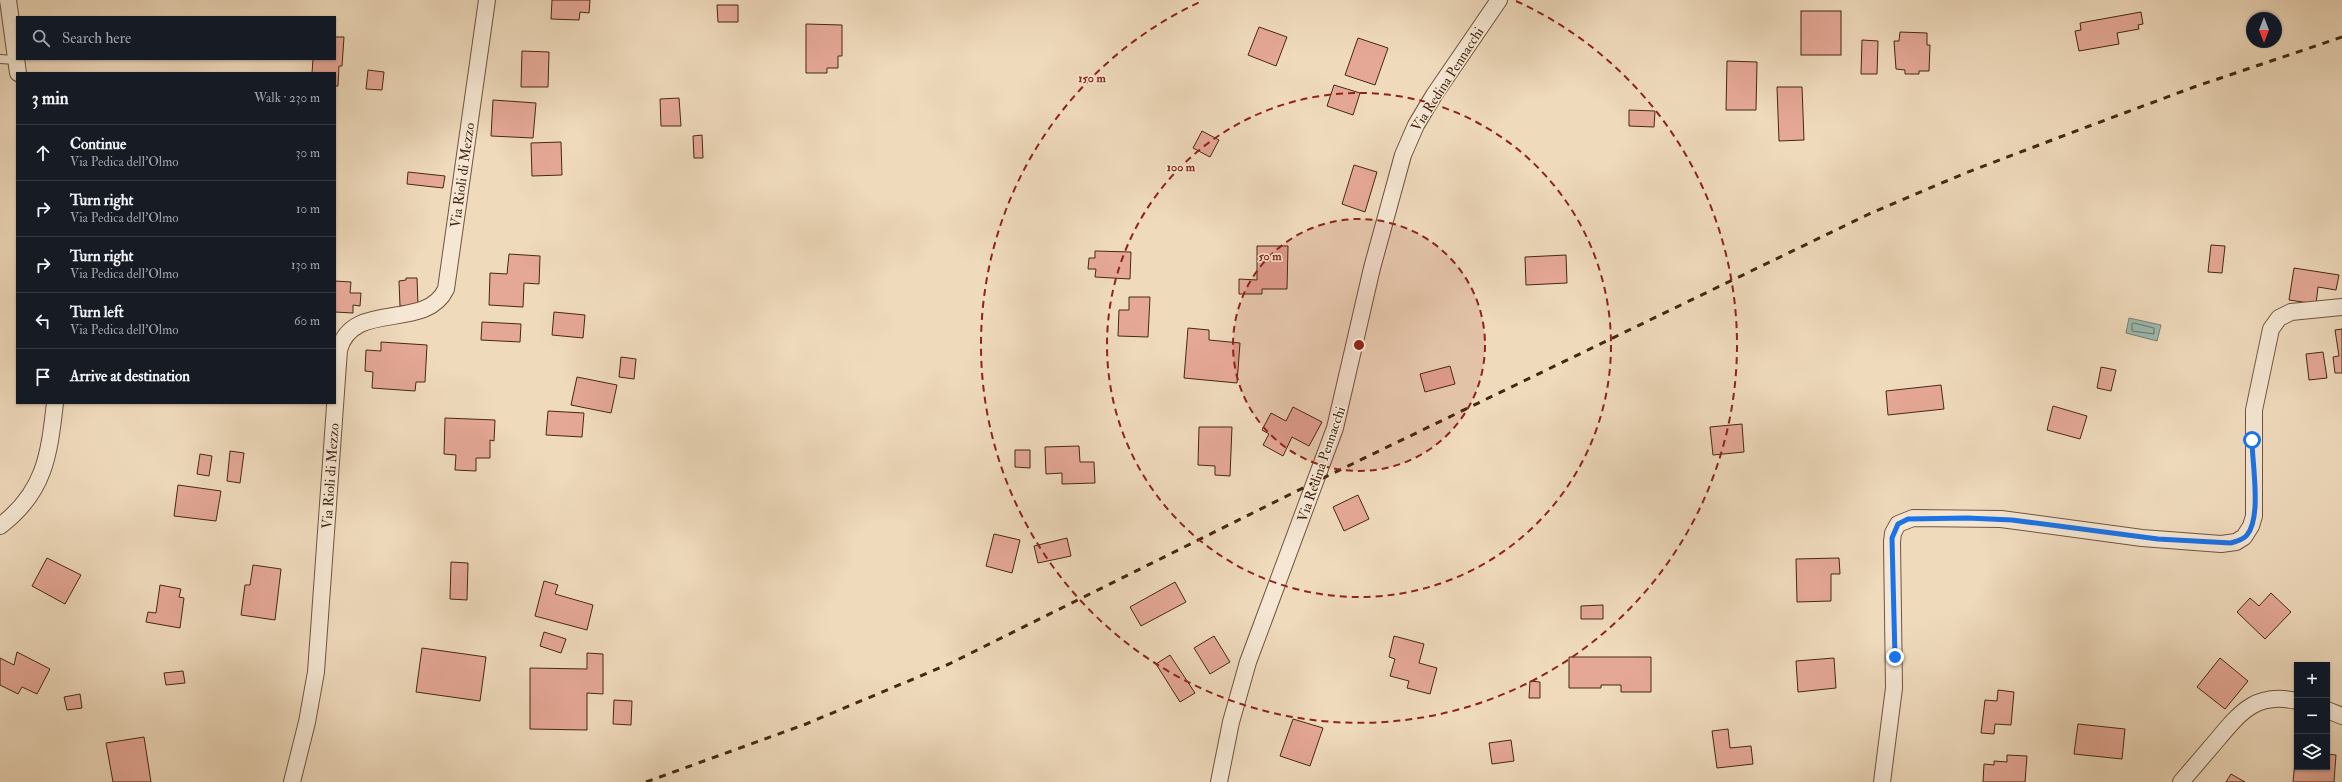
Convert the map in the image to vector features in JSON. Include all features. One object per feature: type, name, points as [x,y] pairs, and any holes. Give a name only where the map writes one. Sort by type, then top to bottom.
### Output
[{"type":"street","points":[[8,0],[11,64]]},
{"type":"street","name":"Via Rioli di Mezzo","points":[[336,392],[339,350],[345,337],[360,325],[387,316],[426,309],[437,303],[446,289],[487,0]]},
{"type":"street","name":"Via Redina Pennacchi","points":[[1219,782],[1229,729],[1248,662],[1332,438],[1372,268],[1405,150],[1434,95],[1499,0]]},
{"type":"street","points":[[1882,782],[1894,688],[1892,542],[1893,533],[1898,524],[1913,518],[1982,518],[2173,541],[2221,544],[2240,540],[2249,532],[2254,516],[2254,410],[2271,329],[2279,318],[2291,312],[2342,307]]},
{"type":"street","points":[[0,526],[20,508],[37,486],[47,453],[56,404]]},
{"type":"street","name":"Via Rioli di Mezzo","points":[[292,782],[307,722],[316,672],[335,404]]},
{"type":"street","points":[[2181,782],[2239,714],[2248,707],[2268,699],[2294,701]]},
{"type":"street","points":[[2330,711],[2342,716]]},
{"type":"water","points":[[2129,318],[2161,325],[2157,341],[2126,333]]},
{"type":"building","points":[[552,0],[590,0],[589,13],[580,12],[579,20],[551,19]]},
{"type":"building","points":[[717,5],[738,5],[738,22],[718,22]]},
{"type":"building","points":[[1801,11],[1841,11],[1841,55],[1801,55]]},
{"type":"building","points":[[2141,12],[2143,24],[2138,25],[2139,29],[2117,33],[2119,44],[2079,51],[2075,31],[2081,30],[2080,23]]},
{"type":"building","points":[[806,24],[842,25],[842,56],[838,56],[838,68],[827,68],[827,73],[806,73]]},
{"type":"building","points":[[1259,27],[1287,37],[1276,66],[1248,55]]},
{"type":"building","points":[[1900,32],[1927,33],[1927,45],[1930,45],[1929,71],[1919,71],[1919,74],[1905,74],[1905,70],[1896,69],[1894,41],[1899,41]]},
{"type":"building","points":[[336,37],[344,37],[342,66],[339,66],[338,86],[336,86],[336,72],[312,72],[313,60],[336,60]]},
{"type":"building","points":[[1358,38],[1388,48],[1375,85],[1345,75]]},
{"type":"building","points":[[1862,40],[1878,41],[1877,74],[1861,74]]},
{"type":"building","points":[[522,51],[549,52],[548,87],[521,87]]},
{"type":"building","points":[[1727,61],[1757,62],[1756,110],[1726,110]]},
{"type":"building","points":[[368,70],[384,72],[382,90],[366,89]]},
{"type":"building","points":[[1334,85],[1360,93],[1353,115],[1327,106]]},
{"type":"building","points":[[1777,87],[1802,87],[1804,140],[1779,141]]},
{"type":"building","points":[[679,98],[681,126],[661,126],[660,99]]},
{"type":"building","points":[[493,100],[536,103],[533,138],[491,136]]},
{"type":"building","points":[[1629,110],[1655,111],[1654,127],[1629,126]]},
{"type":"building","points":[[1202,131],[1219,140],[1210,157],[1193,148]]},
{"type":"building","points":[[702,135],[703,158],[694,158],[693,136]]},
{"type":"building","points":[[561,142],[562,175],[532,176],[531,143]]},
{"type":"building","points":[[1354,165],[1377,172],[1365,212],[1342,204]]},
{"type":"building","points":[[408,172],[445,176],[443,188],[407,184]]},
{"type":"building","points":[[2211,245],[2225,246],[2222,273],[2208,272]]},
{"type":"building","points":[[1257,246],[1288,246],[1287,289],[1262,289],[1262,294],[1239,294],[1239,279],[1257,280]]},
{"type":"building","points":[[1095,251],[1131,252],[1130,279],[1095,277],[1096,269],[1088,269],[1089,258],[1095,258]]},
{"type":"building","points":[[509,254],[540,256],[539,284],[524,283],[523,307],[489,305],[490,273],[507,274]]},
{"type":"building","points":[[1566,255],[1567,283],[1526,285],[1525,257]]},
{"type":"building","points":[[2294,268],[2339,275],[2336,290],[2318,287],[2316,304],[2289,300]]},
{"type":"building","points":[[406,278],[417,278],[418,305],[400,306],[399,281],[406,280]]},
{"type":"building","points":[[336,281],[351,282],[350,293],[361,293],[360,306],[353,305],[353,313],[336,312]]},
{"type":"building","points":[[1129,297],[1150,297],[1148,337],[1118,336],[1119,310],[1129,310]]},
{"type":"building","points":[[554,312],[585,315],[583,338],[552,335]]},
{"type":"building","points":[[482,322],[521,324],[520,342],[481,340]]},
{"type":"building","points":[[1188,328],[1209,330],[1209,340],[1240,343],[1237,383],[1184,378]]},
{"type":"building","points":[[2342,329],[2342,373],[2335,373],[2333,357],[2339,356],[2335,330]]},
{"type":"building","points":[[381,342],[427,345],[425,382],[416,382],[415,391],[372,388],[373,372],[365,371],[366,350],[381,351]]},
{"type":"building","points":[[2323,352],[2327,378],[2309,380],[2306,354]]},
{"type":"building","points":[[621,357],[636,359],[634,379],[619,377]]},
{"type":"building","points":[[1450,366],[1455,384],[1425,392],[1420,374]]},
{"type":"building","points":[[2101,367],[2116,370],[2111,391],[2097,388]]},
{"type":"building","points":[[577,377],[617,385],[611,413],[571,405]]},
{"type":"building","points":[[1941,385],[1944,409],[1888,415],[1886,391]]},
{"type":"building","points":[[2053,406],[2087,416],[2080,439],[2047,430]]},
{"type":"building","points":[[1293,407],[1322,422],[1309,446],[1292,437],[1283,456],[1263,445],[1269,434],[1262,430],[1271,413],[1286,421]]},
{"type":"building","points":[[548,411],[584,413],[582,437],[546,435]]},
{"type":"building","points":[[445,418],[495,420],[494,441],[490,440],[490,458],[476,458],[476,471],[455,470],[456,455],[444,454]]},
{"type":"building","points":[[1742,424],[1744,452],[1713,455],[1710,427]]},
{"type":"building","points":[[1199,427],[1232,427],[1230,476],[1215,475],[1215,466],[1198,465]]},
{"type":"building","points":[[1079,446],[1080,462],[1094,462],[1095,483],[1062,484],[1062,473],[1046,474],[1045,447]]},
{"type":"building","points":[[1015,450],[1030,450],[1030,468],[1015,467]]},
{"type":"building","points":[[230,451],[244,453],[240,483],[227,481]]},
{"type":"building","points":[[200,454],[212,456],[209,476],[197,474]]},
{"type":"building","points":[[178,485],[221,491],[216,521],[174,516]]},
{"type":"building","points":[[1358,495],[1369,519],[1344,531],[1333,507]]},
{"type":"building","points":[[994,534],[1020,540],[1012,573],[986,566]]},
{"type":"building","points":[[1067,538],[1071,556],[1038,563],[1034,546]]},
{"type":"building","points":[[47,558],[81,575],[65,604],[32,586]]},
{"type":"building","points":[[1839,558],[1840,574],[1831,574],[1831,601],[1797,602],[1796,559]]},
{"type":"building","points":[[451,562],[468,563],[467,600],[450,599]]},
{"type":"building","points":[[253,565],[281,569],[275,620],[241,615],[245,585],[250,585]]},
{"type":"building","points":[[544,581],[558,585],[555,594],[593,605],[587,630],[535,616]]},
{"type":"building","points":[[1175,582],[1186,602],[1141,626],[1130,607]]},
{"type":"building","points":[[160,585],[181,589],[179,597],[184,598],[180,628],[146,622],[148,612],[156,613]]},
{"type":"building","points":[[2271,593],[2291,612],[2265,639],[2237,612],[2250,598],[2259,606]]},
{"type":"building","points":[[1603,605],[1603,619],[1581,619],[1581,606]]},
{"type":"building","points":[[544,632],[566,639],[561,653],[540,646]]},
{"type":"building","points":[[1214,636],[1230,662],[1210,674],[1194,648]]},
{"type":"building","points":[[1394,636],[1424,644],[1419,663],[1437,668],[1430,694],[1407,688],[1409,681],[1390,676],[1395,659],[1389,657]]},
{"type":"building","points":[[422,648],[486,657],[480,701],[416,692]]},
{"type":"building","points":[[17,652],[50,669],[37,694],[22,687],[18,694],[0,685],[0,658],[14,665]]},
{"type":"building","points":[[587,653],[603,654],[603,694],[587,693],[587,730],[530,729],[530,668],[587,669]]},
{"type":"building","points":[[1170,655],[1195,693],[1180,702],[1156,664]]},
{"type":"building","points":[[1569,657],[1651,657],[1651,692],[1621,692],[1621,685],[1601,685],[1601,688],[1569,688]]},
{"type":"building","points":[[1834,658],[1836,688],[1798,692],[1796,661]]},
{"type":"building","points":[[2220,658],[2248,681],[2225,709],[2197,687]]},
{"type":"building","points":[[183,671],[185,683],[166,685],[164,673]]},
{"type":"building","points":[[1530,681],[1540,682],[1540,698],[1529,698]]},
{"type":"building","points":[[1998,690],[2014,692],[2011,725],[1995,724],[1994,734],[1981,733],[1985,700],[1997,701]]},
{"type":"building","points":[[80,694],[82,708],[67,710],[64,697]]},
{"type":"building","points":[[614,700],[632,701],[631,725],[613,724]]},
{"type":"building","points":[[1293,719],[1323,728],[1310,766],[1280,756]]},
{"type":"building","points":[[2078,724],[2125,729],[2122,759],[2074,754]]},
{"type":"building","points":[[1728,729],[1730,748],[1751,746],[1753,764],[1717,768],[1712,731]]},
{"type":"building","points":[[144,737],[151,782],[113,782],[106,743]]},
{"type":"building","points":[[1511,740],[1514,761],[1492,764],[1489,743]]},
{"type":"building","points":[[2330,754],[2336,755],[2334,782],[2293,782],[2294,770],[2330,770]]},
{"type":"building","points":[[2007,755],[2027,756],[2025,782],[1983,782],[1984,764],[1994,765],[1994,761],[2007,762]]},
{"type":"building","points":[[2231,774],[2245,782],[2226,782]]},
{"type":"railway","points":[[646,782],[806,724],[949,664],[1317,481],[1869,214],[1963,174],[2060,137],[2194,87],[2342,37]]},
{"type":"route","points":[[1895,657],[1892,538],[1895,528],[1902,521],[1913,518],[2001,519],[2142,538],[2221,544],[2231,543],[2240,540],[2247,535],[2252,526],[2255,504],[2252,440]]}]
